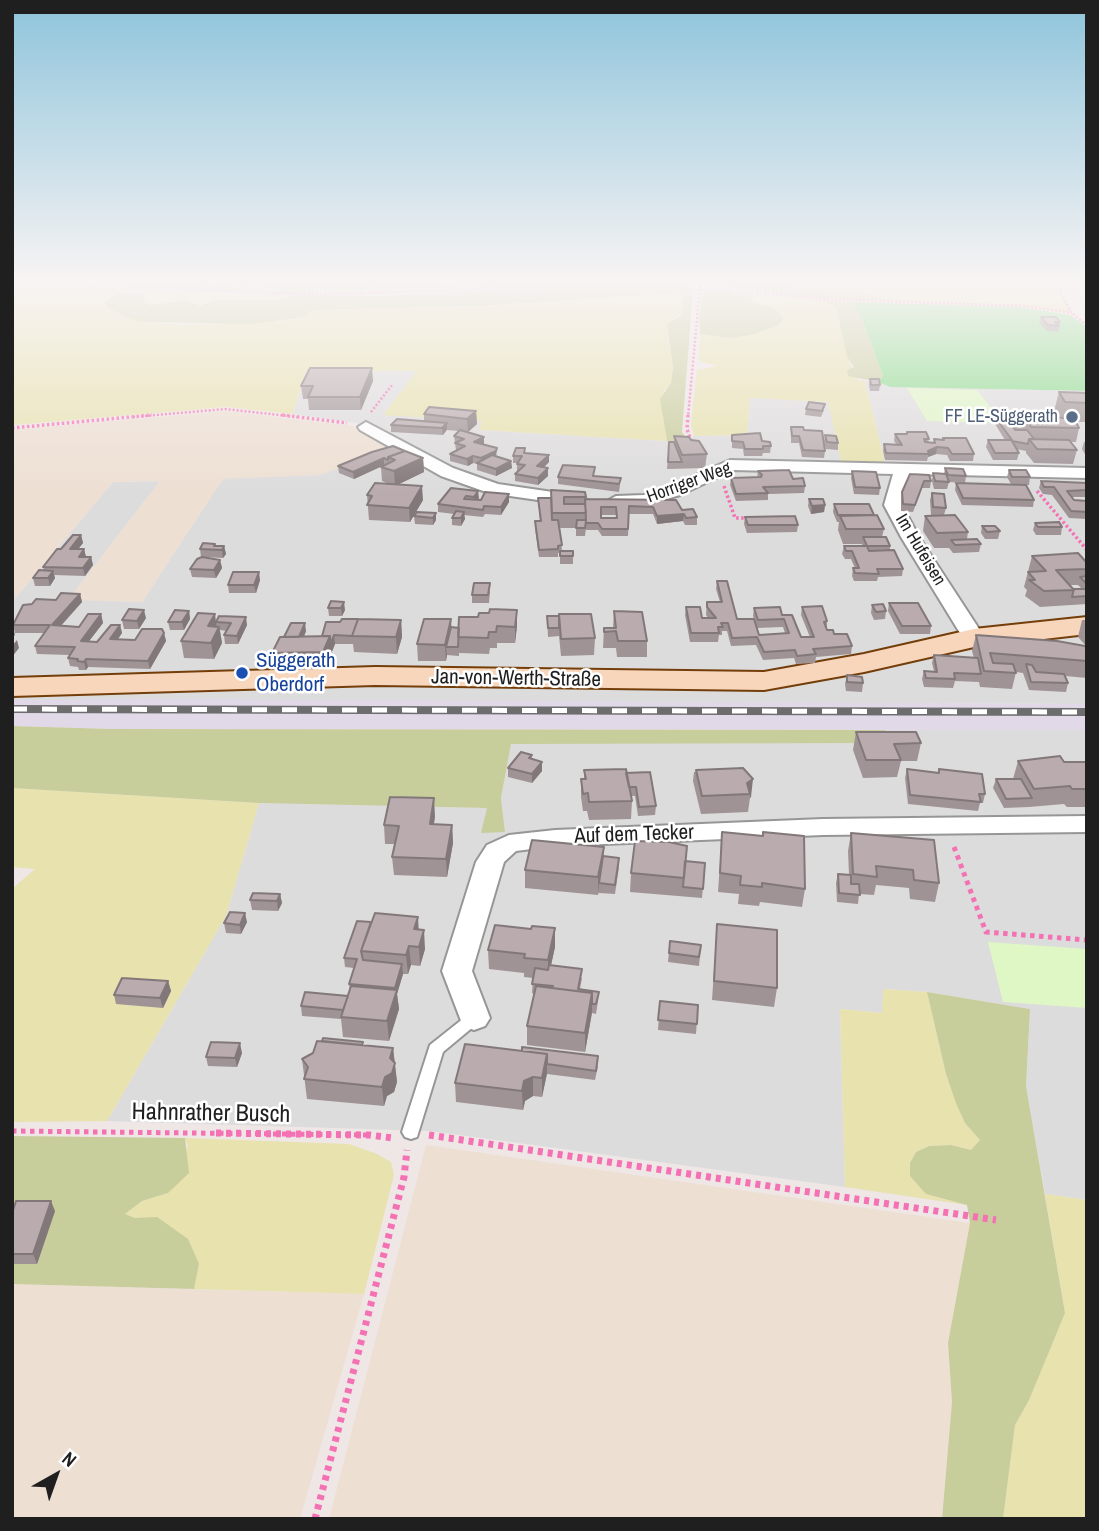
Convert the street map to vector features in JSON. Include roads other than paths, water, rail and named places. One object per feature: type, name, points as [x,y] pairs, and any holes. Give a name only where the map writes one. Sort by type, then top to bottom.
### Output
[{"type":"main road","name":"Jan-von-Werth-Straße","points":[[12,687],[375,676],[764,681],[864,663],[974,638],[1087,625]]},
{"type":"street","name":"Horriger Weg","points":[[363,426],[447,472],[495,489],[560,500],[645,500],[730,465],[902,471]]},
{"type":"street","points":[[902,471],[1087,473]]},
{"type":"street","name":"Im Hufeisen","points":[[902,471],[893,505],[910,537],[974,638]]},
{"type":"street","points":[[1015,632],[1052,649]]},
{"type":"street","name":"Auf dem Tecker","points":[[474,1018],[457,971],[490,862],[496,851],[509,843],[555,838],[823,827],[1087,824]]},
{"type":"lane","name":"Auf dem Tecker","points":[[409,1136],[436,1049],[474,1018]]},
{"type":"railway","points":[[12,709],[1087,712]]},
{"type":"place","name":"FF LE-Süggerath","points":[[1072,417]]},
{"type":"place","name":"Süggerath Oberdorf","points":[[242,673]]}]
